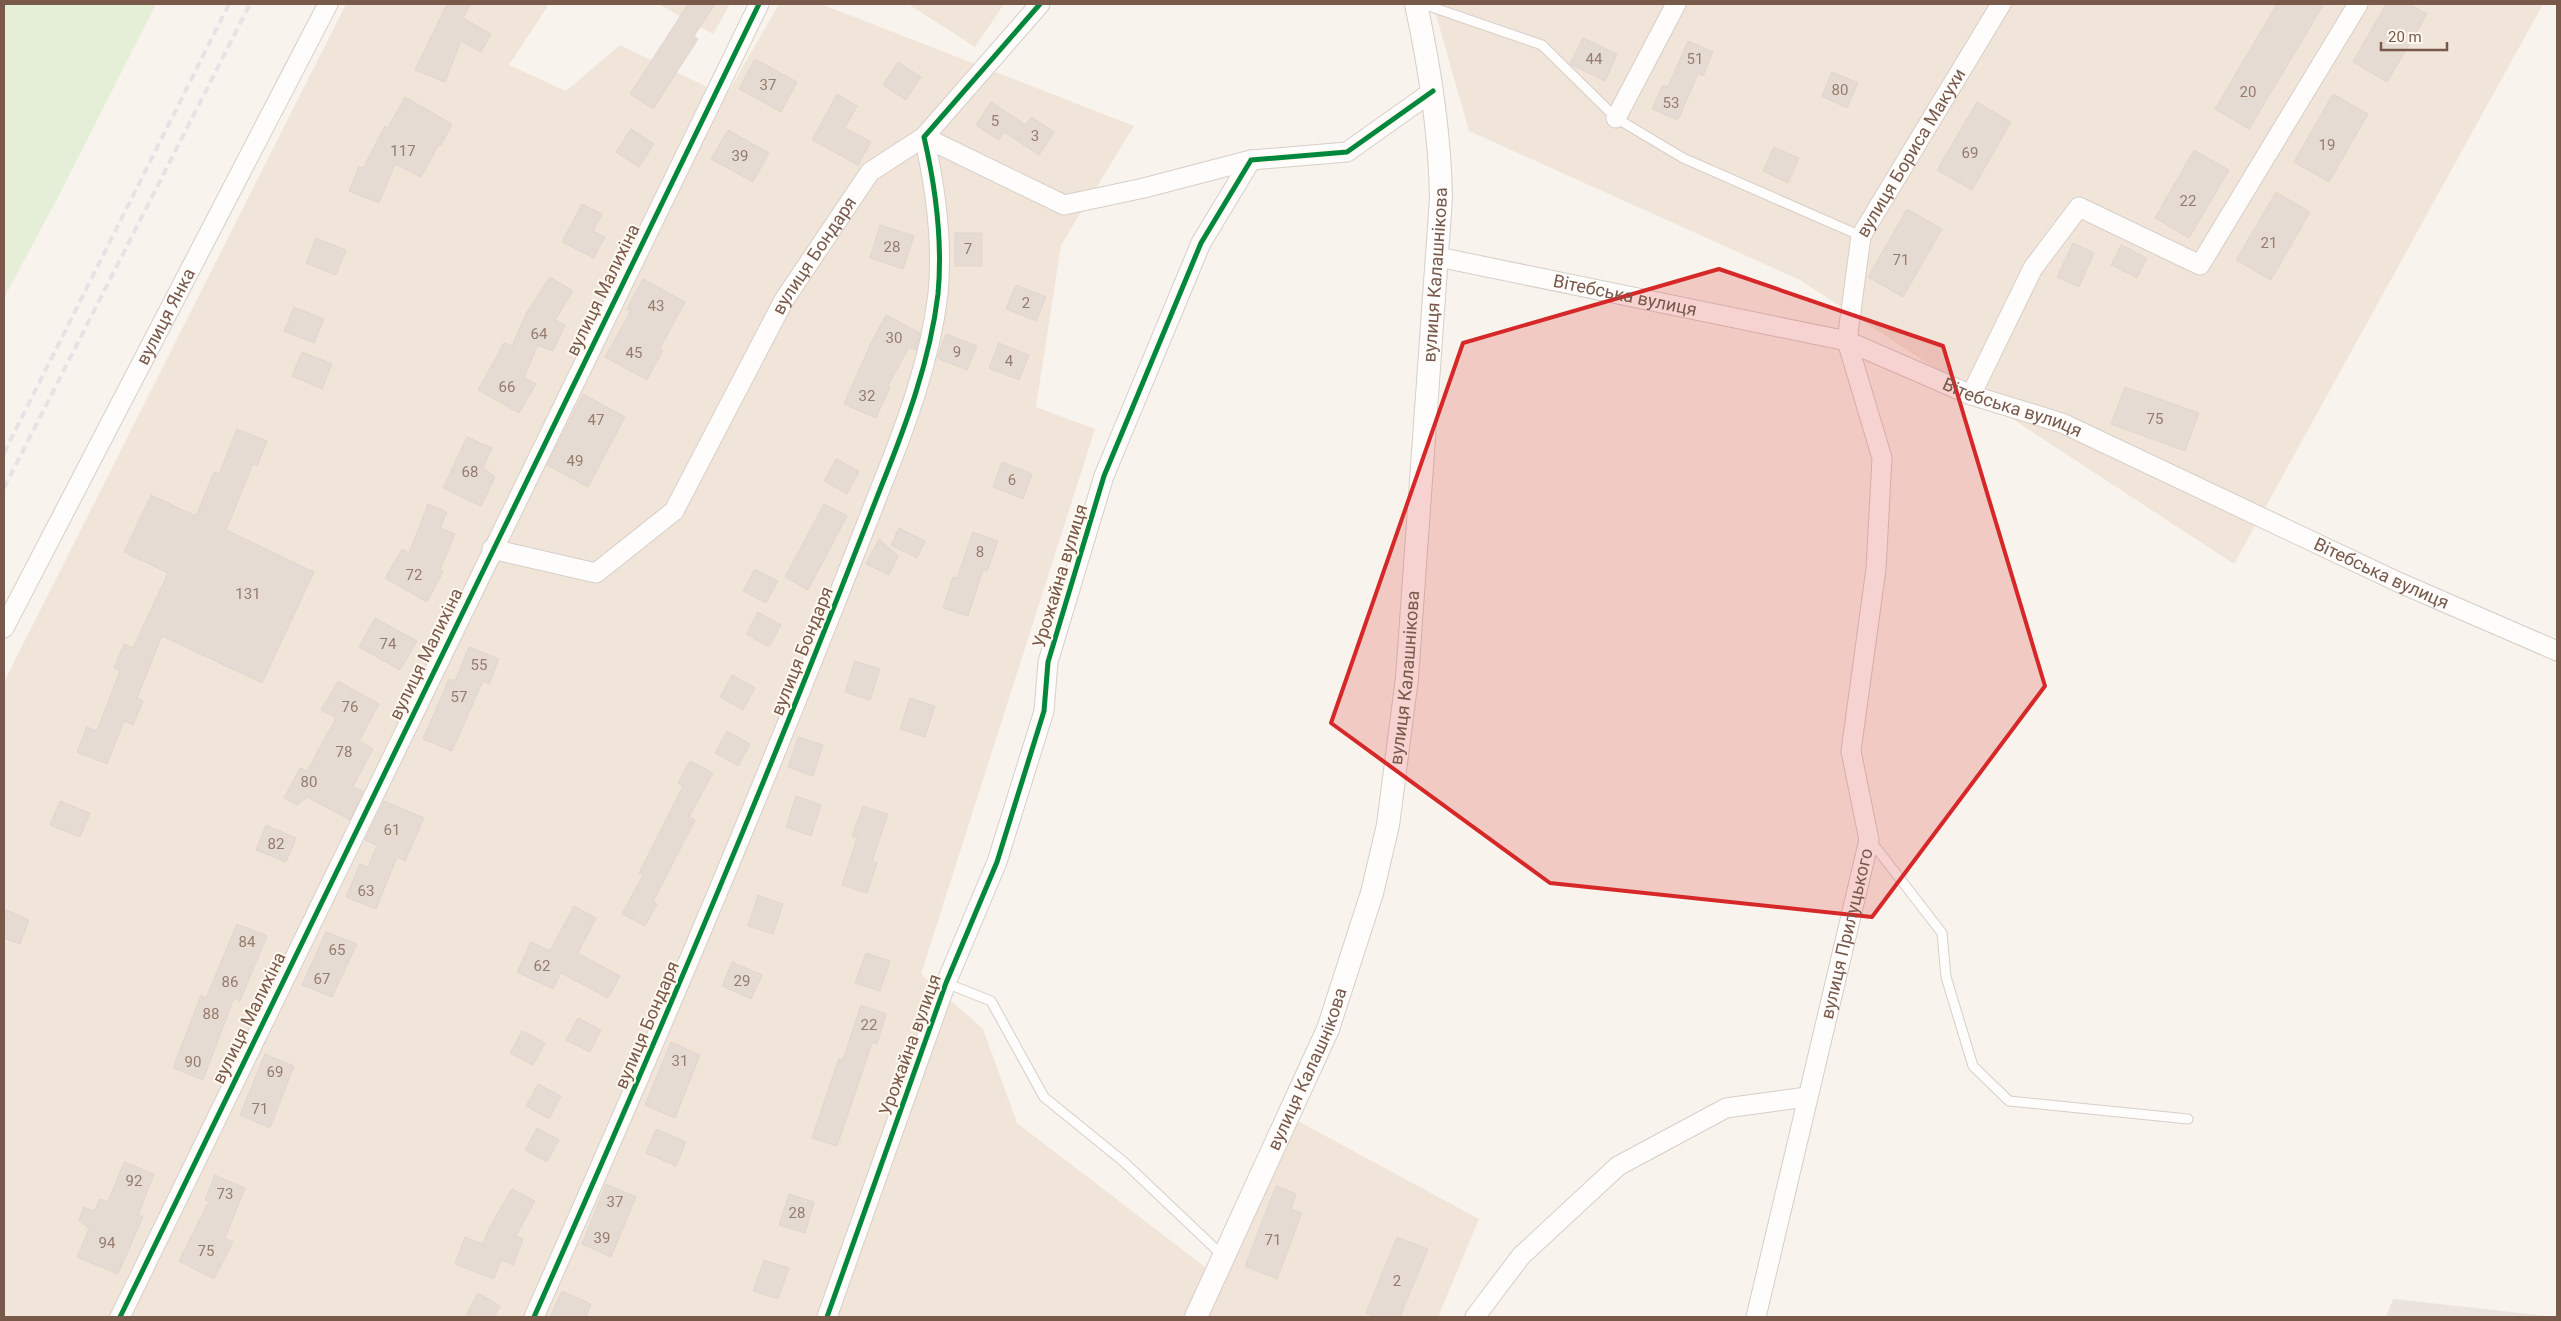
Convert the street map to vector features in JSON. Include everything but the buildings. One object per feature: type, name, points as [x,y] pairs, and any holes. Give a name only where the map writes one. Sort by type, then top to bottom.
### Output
[{"type":"street","name":"вулиця Янка","points":[[4,628],[328,4]]},
{"type":"street","name":"вулиця Малихіна","points":[[120,1317],[492,549],[759,4]]},
{"type":"street","name":"вулиця Бондаря","points":[[492,549],[596,572],[674,511],[784,300],[870,172],[924,137],[1040,4]]},
{"type":"street","name":"вулиця Калашнікова","points":[[1196,1317],[1328,1029],[1372,893],[1388,826],[1407,678],[1442,198],[1440,150],[1433,91],[1416,4]]},
{"type":"street","points":[[1616,118],[1676,4]]},
{"type":"street","name":"вулиця Бориса Макухи","points":[[1847,341],[1861,236],[2001,4]]},
{"type":"street","points":[[1971,395],[2033,268],[2079,207],[2200,265],[2358,4]]},
{"type":"street","points":[[924,137],[1064,205],[1144,188],[1251,160],[1347,152],[1433,91]]},
{"type":"street","name":"вулиця Бондаря","points":[[534,1317],[614,1137],[770,769],[922,379],[938,294],[940,238],[935,185],[924,137]]},
{"type":"street","name":"Урожайна вулиця","points":[[826,1317],[946,983],[997,862],[1044,711],[1048,662],[1104,476],[1201,243],[1251,160]]},
{"type":"street","name":"Вітебська вулиця","points":[[1438,257],[1847,341],[1971,395],[2062,423],[2398,582],[2557,651]]},
{"type":"street","name":"вулиця Прилуцького","points":[[1756,1317],[1869,840],[1851,751],[1876,569],[1882,458],[1847,341]]},
{"type":"street","points":[[1475,1317],[1521,1256],[1618,1166],[1726,1108],[1807,1097]]},
{"type":"lane","points":[[1423,4],[1542,45],[1616,118],[1683,158],[1861,236]]},
{"type":"lane","points":[[1869,840],[1942,933],[1946,978],[1973,1066],[2008,1101],[2188,1119]]},
{"type":"lane","points":[[946,983],[991,1001],[1044,1097],[1124,1162],[1224,1258]]},
{"type":"highlighted area","points":[[1719,269],[1943,346],[2045,686],[1872,917],[1550,883],[1331,723],[1463,343]]},
{"type":"shaded area","points":[[346,4],[549,4],[509,65],[566,91],[620,45],[726,96],[779,4],[821,4],[1134,126],[1061,245],[1036,407],[1095,429],[921,974],[983,1029],[1017,1123],[1209,1270],[1283,1113],[1479,1219],[1438,1317],[4,1317],[4,682]]},
{"type":"shaded area","points":[[658,4],[730,4],[713,34]]},
{"type":"shaded area","points":[[908,4],[1004,4],[975,47]]},
{"type":"shaded area","points":[[1433,4],[2543,4],[2234,564],[1800,280],[1469,131]]},
{"type":"shaded area","points":[[2393,1299],[2556,1317],[2386,1317]]},
{"type":"green space","points":[[4,4],[156,4],[57,199],[4,298]]},
{"type":"railway","points":[[4,453],[229,4]]},
{"type":"railway","points":[[4,488],[250,4]]},
{"type":"cycle path","points":[[120,1317],[759,4]]},
{"type":"cycle path","points":[[534,1317],[646,1061],[755,802],[890,464],[916,392],[934,319],[938,294],[940,254],[932,176],[924,137],[1040,4]]},
{"type":"cycle path","points":[[827,1317],[946,983],[997,862],[1044,711],[1048,662],[1104,476],[1201,243],[1251,160],[1347,152],[1433,91]]}]
